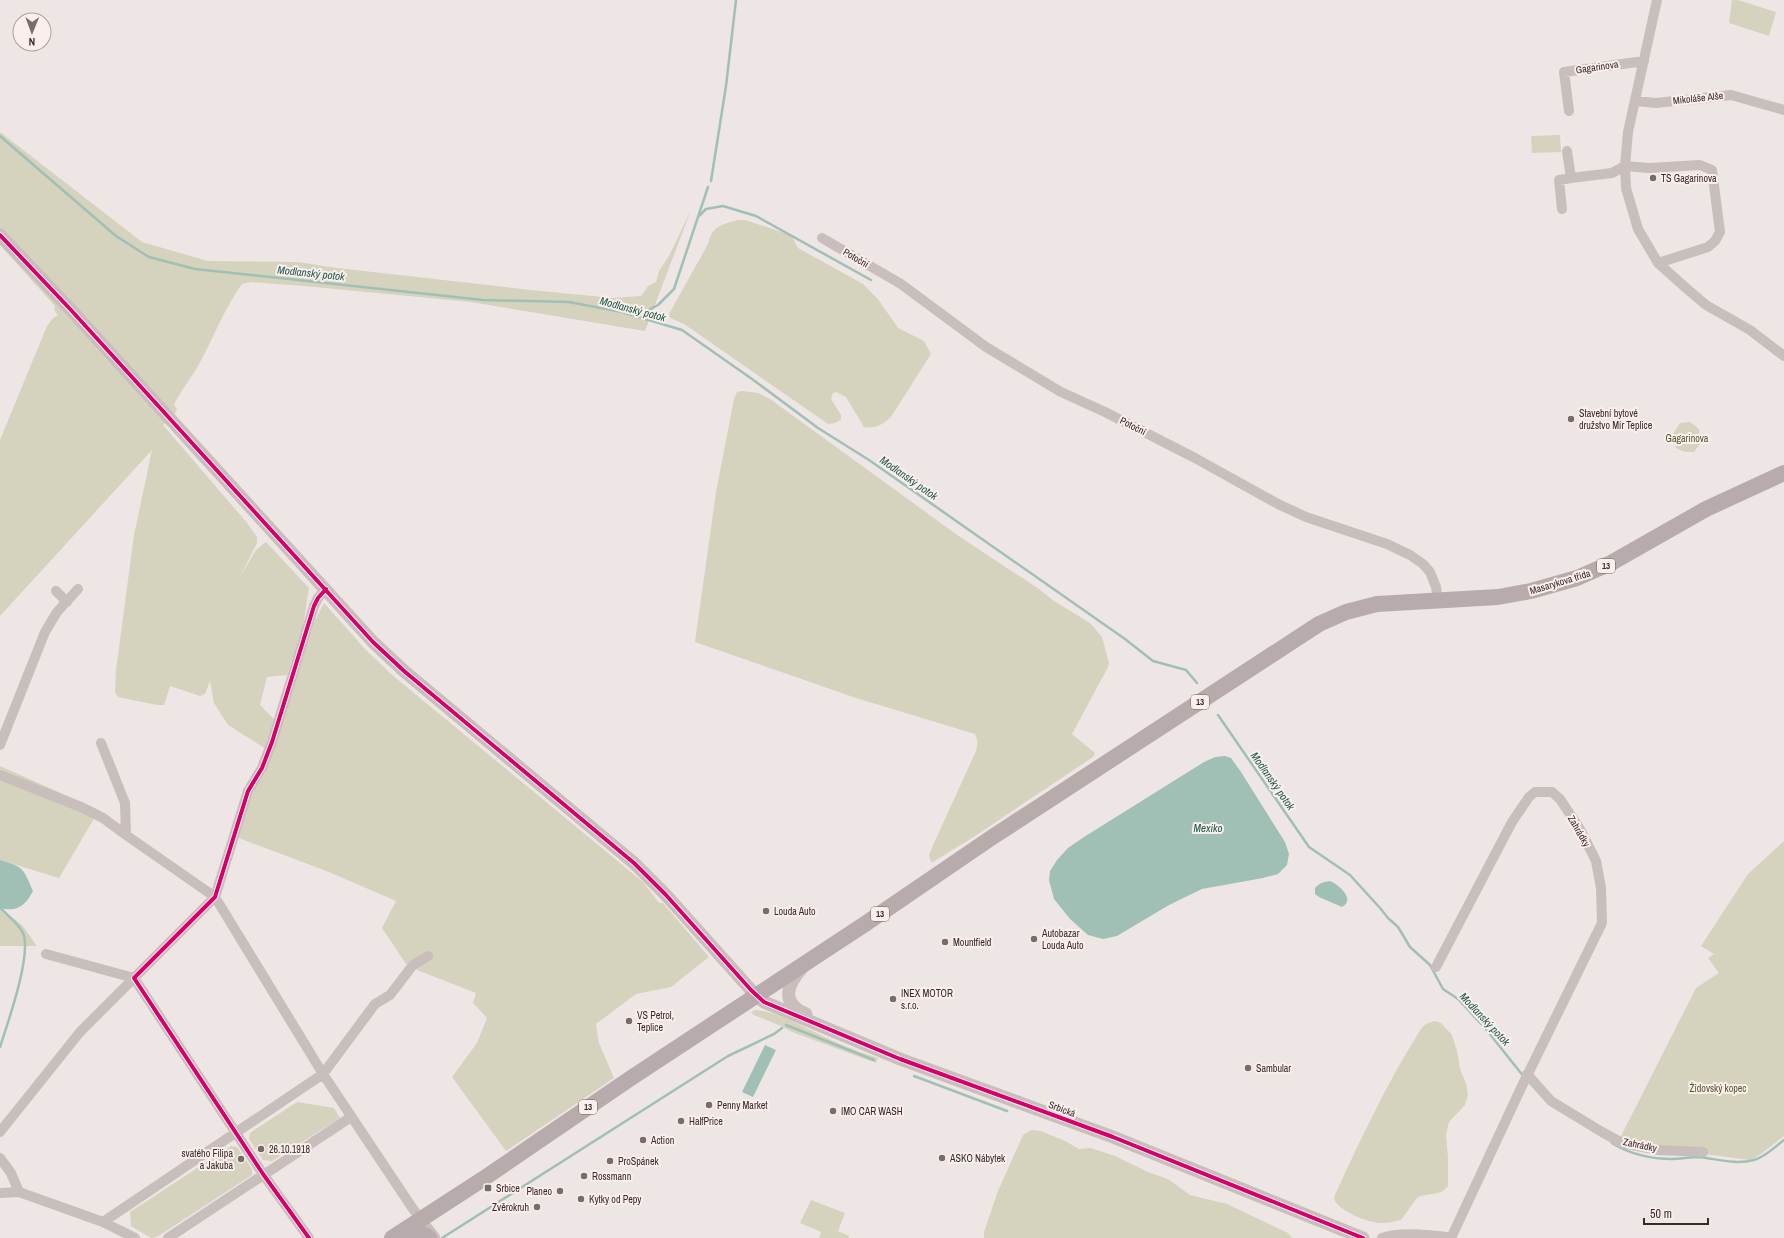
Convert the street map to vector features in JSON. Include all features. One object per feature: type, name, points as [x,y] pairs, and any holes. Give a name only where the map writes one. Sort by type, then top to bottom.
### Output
[{"type":"main road","name":"Masarykova třída","points":[[808,961],[991,838],[1310,630],[1337,616],[1358,608],[1387,603],[1498,597],[1553,586],[1611,564],[1706,509],[1784,473]]},
{"type":"main road","name":"13","points":[[392,1238],[808,961]]},
{"type":"main road","points":[[405,1238],[415,1234],[432,1237]]},
{"type":"street","points":[[1657,0],[1628,132],[1625,166],[1626,188],[1638,229],[1658,263],[1706,305],[1750,330],[1784,356]]},
{"type":"street","name":"Gagarinova","points":[[1569,111],[1564,72],[1644,61]]},
{"type":"street","name":"Mikoláše Alše","points":[[1635,100],[1656,103],[1731,95],[1784,110]]},
{"type":"street","points":[[1567,151],[1571,178]]},
{"type":"street","points":[[1562,209],[1559,180],[1612,173],[1625,166],[1649,168],[1700,165],[1712,170],[1720,232],[1716,241],[1708,247],[1658,263]]},
{"type":"street","name":"Srbická","points":[[0,235],[72,310],[231,488],[326,589],[373,642],[404,671],[634,863],[756,995],[769,1005],[900,1059],[1113,1137],[1363,1238]]},
{"type":"street","name":"Potoční","points":[[822,238],[901,284],[986,347],[1061,392],[1119,419],[1293,511],[1387,544],[1410,555],[1423,564],[1430,572],[1436,587],[1438,600]]},
{"type":"street","points":[[0,745],[45,632],[57,612],[78,589]]},
{"type":"street","points":[[0,1132],[80,1032],[215,897],[248,791],[262,768],[272,742],[314,606],[318,598],[326,589]]},
{"type":"street","points":[[56,591],[67,602]]},
{"type":"street","points":[[101,743],[125,803],[126,835]]},
{"type":"street","points":[[0,775],[81,807],[103,818],[215,897],[322,1074],[432,1237]]},
{"type":"street","name":"Zahrádky","points":[[1436,967],[1512,822],[1534,792],[1552,792],[1560,799],[1580,831],[1596,861],[1601,888],[1602,923],[1527,1074],[1452,1238]]},
{"type":"street","points":[[46,954],[134,978],[263,1174],[308,1238]]},
{"type":"street","points":[[102,1222],[322,1074],[375,1004],[390,995],[413,965],[428,956]]},
{"type":"street","points":[[808,961],[791,982],[788,991],[790,1001],[794,1007],[821,1021],[832,1031]]},
{"type":"street","name":"Zahrádky","points":[[1527,1074],[1551,1100],[1602,1132],[1622,1142],[1658,1150],[1703,1152]]},
{"type":"street","points":[[168,1238],[351,1117]]},
{"type":"street","points":[[0,1158],[11,1173],[19,1192]]},
{"type":"street","points":[[0,1193],[19,1192],[102,1222],[135,1238]]},
{"type":"street","points":[[1382,1238],[1402,1235],[1426,1235],[1452,1238]]},
{"type":"green space","points":[[1732,0],[1738,0],[1776,12],[1769,36],[1729,23]]},
{"type":"green space","points":[[0,132],[142,242],[208,261],[298,262],[337,268],[531,290],[613,298],[641,296],[648,286],[656,282],[659,271],[669,256],[691,210],[645,331],[471,302],[304,286],[252,282],[242,284],[224,314],[198,366],[176,400],[174,405],[177,409],[173,416],[163,425],[248,524],[257,537],[257,543],[239,578],[256,550],[266,542],[309,588],[303,626],[287,675],[267,677],[260,705],[274,719],[266,749],[228,725],[214,703],[210,681],[205,694],[200,696],[170,686],[164,705],[118,697],[115,692],[116,670],[134,535],[152,450],[0,616],[0,440],[47,326],[54,317],[58,316],[54,309],[55,306],[0,245]]},
{"type":"green space","points":[[1560,135],[1561,152],[1532,153],[1531,136]]},
{"type":"green space","points":[[737,220],[745,220],[791,235],[798,248],[863,284],[878,299],[898,328],[924,341],[931,354],[891,417],[885,422],[876,427],[864,427],[846,397],[836,392],[833,393],[831,399],[841,415],[841,420],[828,424],[684,324],[670,318],[669,314],[708,244],[712,233],[718,227]]},
{"type":"green space","points":[[743,391],[758,393],[770,399],[960,537],[1039,589],[1054,601],[1090,623],[1102,637],[1109,663],[1108,667],[1072,734],[1095,753],[1093,757],[972,838],[933,862],[931,862],[929,855],[976,751],[977,738],[975,734],[856,698],[695,642],[716,492],[734,399],[737,392]]},
{"type":"green space","name":"Gagarinova","points":[[1690,422],[1699,429],[1700,444],[1694,452],[1685,452],[1676,448],[1673,434],[1680,423]]},
{"type":"green space","points":[[324,603],[365,649],[391,674],[643,882],[659,903],[663,903],[709,957],[671,987],[636,994],[596,1024],[599,1043],[614,1078],[506,1151],[452,1077],[477,1043],[487,1018],[473,1003],[476,993],[417,970],[406,964],[382,928],[396,901],[329,872],[236,837],[252,793],[265,773],[315,621]]},
{"type":"green space","points":[[0,766],[99,810],[59,878],[0,860]]},
{"type":"green space","name":"Židovský kopec","points":[[1784,841],[1784,1136],[1763,1152],[1749,1160],[1618,1142],[1696,988],[1719,973],[1708,958],[1714,954],[1701,946],[1748,874]]},
{"type":"green space","points":[[0,908],[22,925],[37,946],[0,946]]},
{"type":"green space","points":[[756,1010],[777,1015],[830,1040],[878,1058],[876,1063],[792,1032],[754,1015],[751,1012]]},
{"type":"green space","points":[[1434,1021],[1441,1023],[1452,1035],[1468,1095],[1465,1105],[1449,1122],[1446,1135],[1448,1186],[1441,1192],[1417,1198],[1401,1220],[1377,1223],[1355,1216],[1337,1204],[1334,1199],[1335,1195],[1365,1131],[1397,1069],[1422,1027]]},
{"type":"green space","points":[[297,1102],[334,1108],[340,1118],[272,1161],[263,1160],[249,1139],[250,1133]]},
{"type":"green space","points":[[1031,1130],[1041,1131],[1065,1141],[1079,1149],[1091,1148],[1115,1156],[1148,1172],[1168,1179],[1190,1195],[1227,1204],[1288,1233],[1292,1238],[984,1238],[984,1232],[998,1191],[1023,1135]]},
{"type":"green space","points":[[231,1146],[237,1147],[252,1169],[252,1175],[157,1237],[151,1238],[131,1226],[130,1212]]},
{"type":"green space","points":[[811,1200],[845,1213],[838,1231],[849,1236],[849,1238],[819,1238],[821,1232],[800,1223]]},
{"type":"water","name":"Mexiko","points":[[1225,756],[1231,758],[1241,772],[1285,842],[1289,854],[1287,865],[1278,874],[1202,889],[1169,905],[1117,936],[1103,939],[1088,935],[1070,919],[1054,899],[1049,880],[1050,871],[1057,860],[1068,848],[1084,837],[1204,762],[1215,757]]},
{"type":"water","points":[[0,860],[14,865],[22,870],[33,891],[27,901],[20,907],[12,909],[0,908]]},
{"type":"water","points":[[1330,881],[1345,892],[1347,896],[1346,904],[1342,907],[1315,894],[1315,888],[1317,886]]},
{"type":"water","points":[[765,1045],[776,1050],[753,1097],[742,1092]]},
{"type":"waterway","points":[[711,181],[726,86],[736,0]]},
{"type":"waterway","name":"Modlanský potok","points":[[0,136],[116,236],[149,257],[195,269],[483,300],[569,302],[622,312],[682,330],[818,428],[869,460],[1125,639],[1153,661],[1186,670],[1197,683]]},
{"type":"waterway","points":[[627,312],[643,313],[658,305],[674,289],[708,187]]},
{"type":"waterway","points":[[699,216],[706,209],[723,206],[756,216],[871,280]]},
{"type":"waterway","name":"Modlanský potok","points":[[1218,715],[1309,847],[1350,875],[1388,918],[1398,927],[1410,947],[1430,965],[1443,989],[1458,999],[1485,1028],[1524,1077]]},
{"type":"waterway","points":[[0,909],[2,909],[20,928],[25,941],[25,954],[18,988],[0,1047]]},
{"type":"waterway","points":[[786,1025],[874,1060]]},
{"type":"waterway","points":[[442,1238],[728,1056],[774,1034],[782,1028]]},
{"type":"waterway","points":[[914,1076],[1007,1111]]},
{"type":"waterway","name":"Modlanský potok","points":[[1612,1143],[1633,1153],[1656,1158],[1671,1159],[1699,1157],[1740,1162],[1762,1157],[1784,1140]]},
{"type":"cycle path","points":[[0,235],[71,310],[373,642],[404,671],[634,863],[666,895],[751,990],[764,1002],[900,1059],[1113,1137],[1363,1238]]},
{"type":"cycle path","points":[[309,1238],[263,1174],[134,978],[215,897],[248,791],[262,768],[272,742],[314,606],[318,598],[326,589]]},
{"type":"place","name":"TS Gagarinova","points":[[1653,178]]},
{"type":"place","name":"Stavební bytové družstvo Mír Teplice","points":[[1571,419]]},
{"type":"place","name":"Louda Auto","points":[[766,911]]},
{"type":"place","name":"Autobazar Louda Auto","points":[[1034,939]]},
{"type":"place","name":"Mountfield","points":[[945,942]]},
{"type":"place","name":"INEX MOTOR s.r.o.","points":[[893,999]]},
{"type":"place","name":"VS Petrol, Teplice","points":[[629,1021]]},
{"type":"place","name":"Sambular","points":[[1248,1068]]},
{"type":"place","name":"Penny Market","points":[[709,1105]]},
{"type":"place","name":"IMO CAR WASH","points":[[833,1111]]},
{"type":"place","name":"HalfPrice","points":[[681,1121]]},
{"type":"place","name":"Action","points":[[643,1140]]},
{"type":"place","name":"26.10.1918","points":[[261,1149]]},
{"type":"place","name":"ASKO Nábytek","points":[[942,1158]]},
{"type":"place","name":"svatého Filipa a Jakuba","points":[[241,1159]]},
{"type":"place","name":"ProSpánek","points":[[610,1161]]},
{"type":"place","name":"Rossmann","points":[[584,1176]]},
{"type":"place","name":"Srbice","points":[[488,1188]]},
{"type":"place","name":"Planeo","points":[[560,1191]]},
{"type":"place","name":"Kytky od Pepy","points":[[581,1199]]},
{"type":"place","name":"Zvěrokruh","points":[[537,1207]]}]
